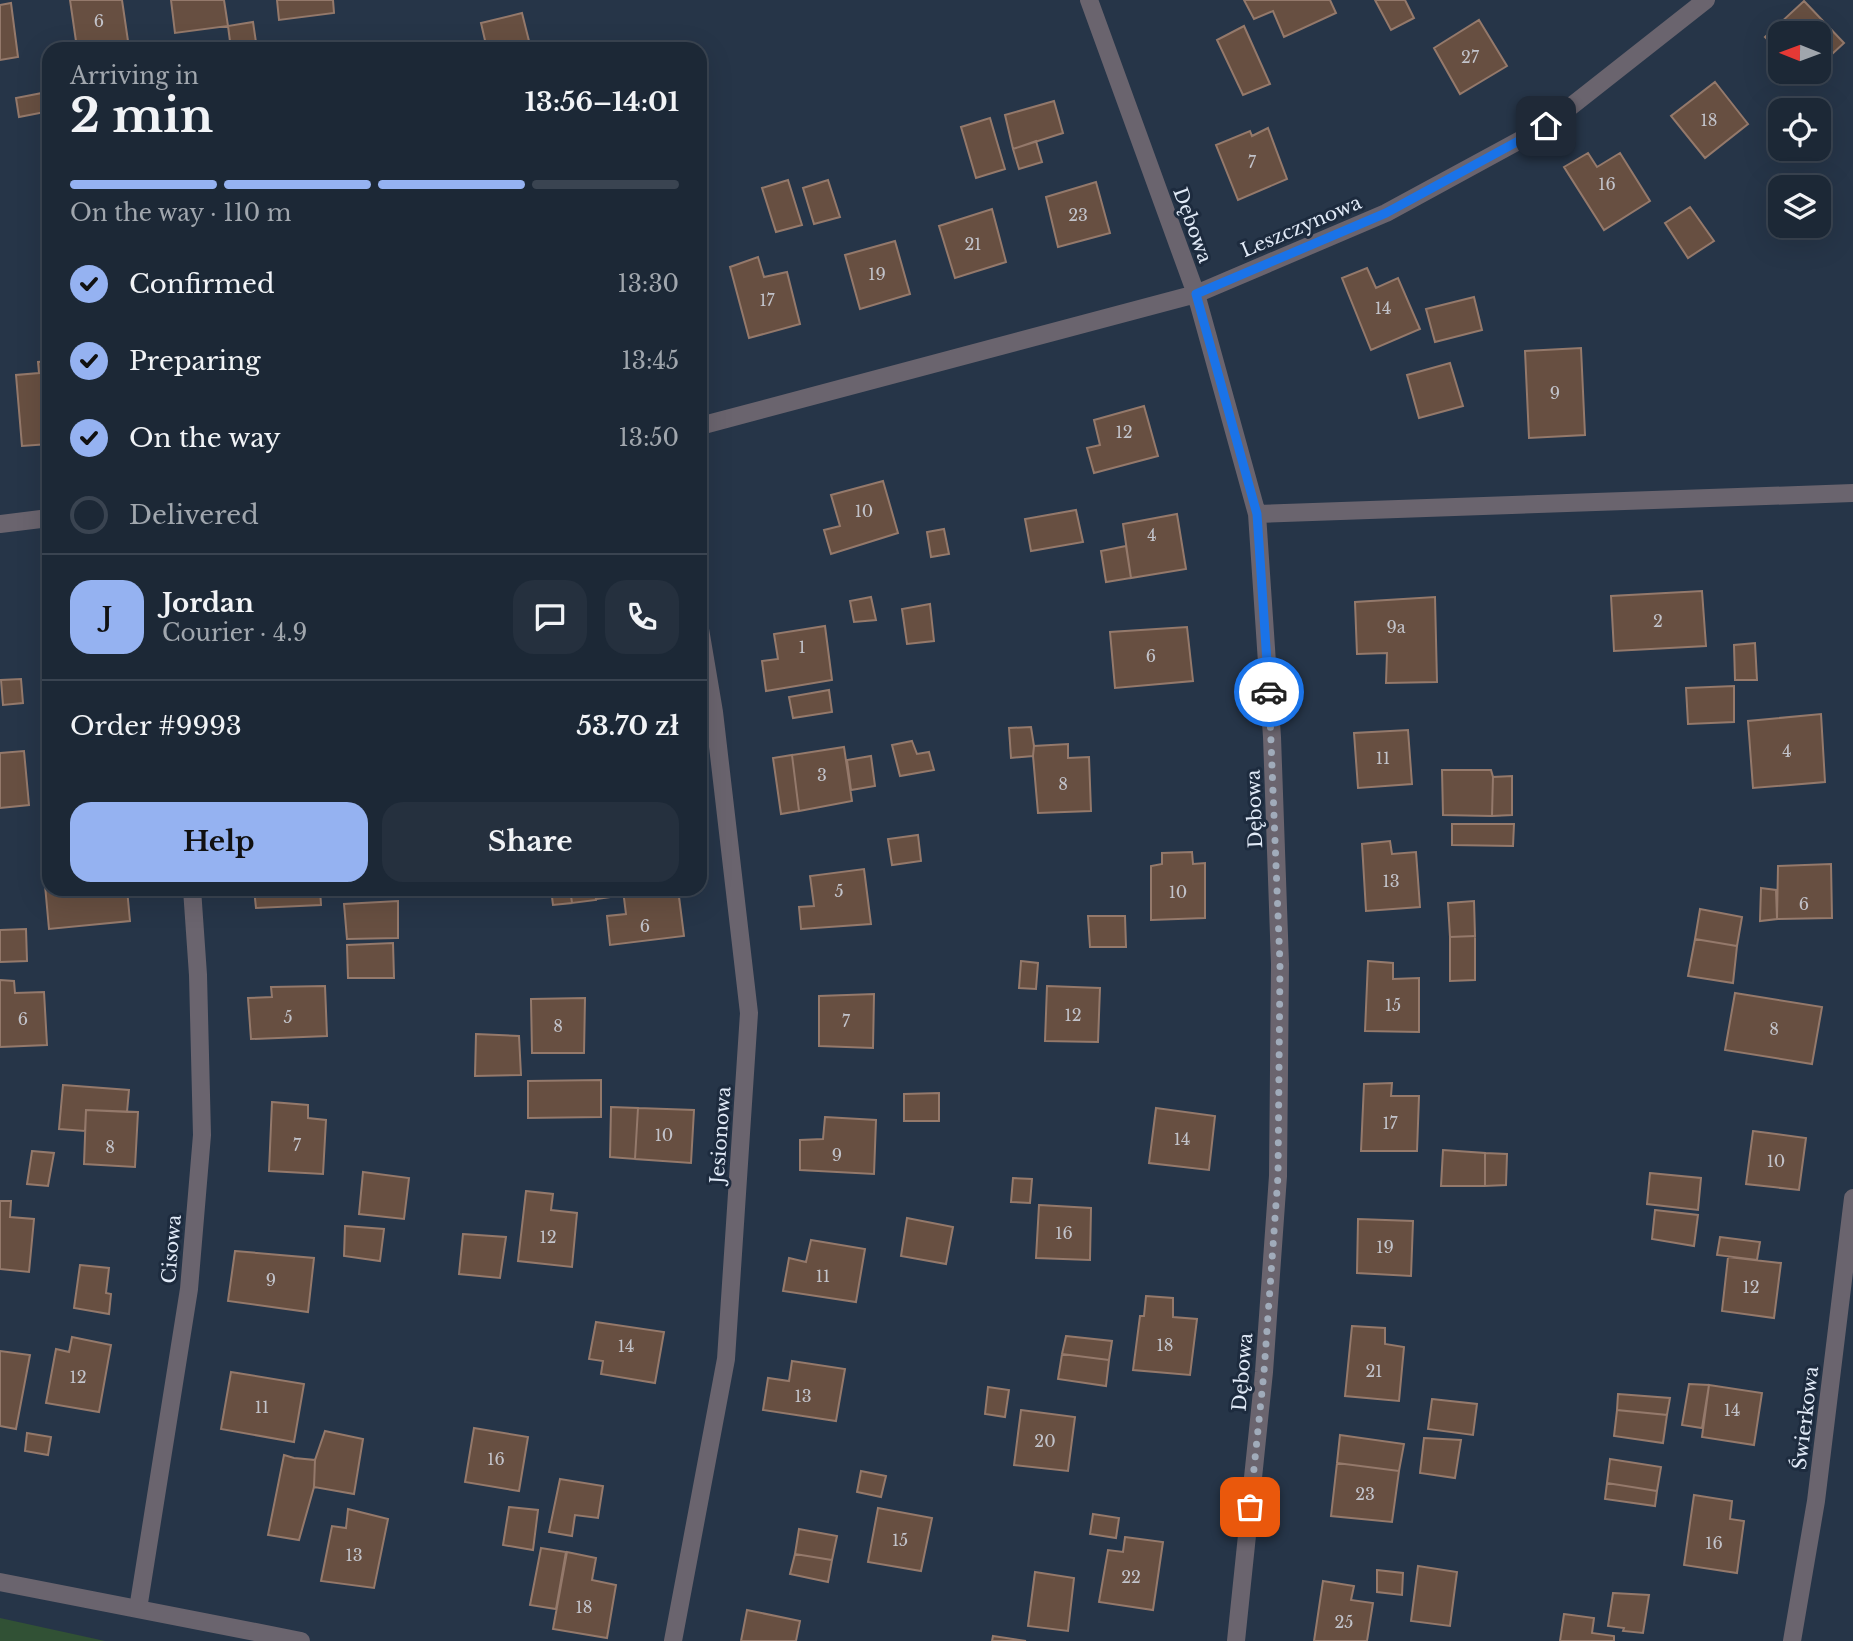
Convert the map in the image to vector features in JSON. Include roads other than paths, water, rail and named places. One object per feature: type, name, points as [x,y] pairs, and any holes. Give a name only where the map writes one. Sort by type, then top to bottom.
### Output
[{"type":"street","name":"Dębowa","points":[[1089,0],[1196,294],[1257,514],[1272,737],[1280,964],[1278,1176],[1264,1372],[1236,1641]]},
{"type":"street","name":"Leszczynowa","points":[[707,424],[1196,294],[1386,213],[1546,126],[1706,0]]},
{"type":"street","points":[[1257,514],[1853,493]]},
{"type":"street","points":[[0,524],[42,519]]},
{"type":"street","name":"Jesionowa","points":[[673,1641],[726,1359],[749,1013],[707,670]]},
{"type":"street","name":"Cisowa","points":[[138,1609],[189,1289],[202,1135],[198,975],[192,896]]},
{"type":"street","name":"Świerkowa","points":[[1792,1641],[1816,1501],[1853,1198]]},
{"type":"street","points":[[0,1582],[301,1641]]}]
